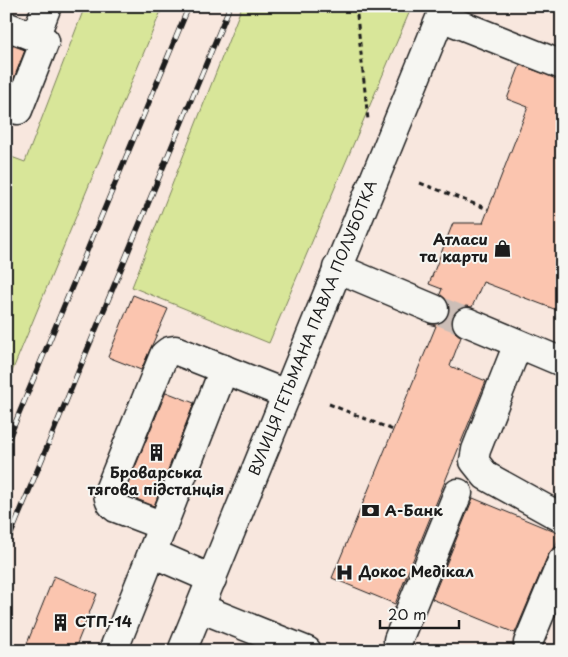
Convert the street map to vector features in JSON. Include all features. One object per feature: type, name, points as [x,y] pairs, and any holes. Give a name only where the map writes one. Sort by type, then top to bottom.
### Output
[{"type":"street","points":[[35,37],[47,6]]},
{"type":"street","points":[[443,12],[562,65]]},
{"type":"street","name":"ВУЛИЦЯ ГЕТЬМАНА ПАВЛА ПОЛУБОТКА","points":[[182,651],[443,12]]},
{"type":"street","points":[[6,26],[45,41],[18,110],[6,106]]},
{"type":"street","points":[[337,268],[434,309]]},
{"type":"street","points":[[467,322],[562,362]]},
{"type":"street","points":[[518,344],[476,450],[474,461],[486,476],[562,518]]},
{"type":"street","points":[[163,526],[116,508],[111,504],[108,494],[164,355],[169,351],[175,350],[286,394]]},
{"type":"street","points":[[113,651],[224,369]]},
{"type":"street","points":[[398,640],[458,493]]},
{"type":"street","points":[[152,553],[212,579]]},
{"type":"street","points":[[528,643],[562,561]]},
{"type":"street","points":[[200,608],[307,651]]},
{"type":"path","points":[[356,6],[369,130]]},
{"type":"path","points":[[420,183],[488,209]]},
{"type":"path","points":[[328,404],[393,430]]},
{"type":"green space","points":[[85,6],[163,6],[6,386],[6,155],[25,162]]},
{"type":"green space","points":[[242,6],[412,6],[269,343],[132,287]]},
{"type":"building","points":[[6,43],[25,50],[9,91],[6,91]]},
{"type":"building","points":[[520,65],[562,80],[562,312],[483,282],[472,307],[466,306],[458,309],[453,316],[452,324],[455,332],[461,337],[450,366],[486,381],[395,604],[332,578],[436,326],[428,324],[443,322],[449,315],[447,300],[440,294],[442,289],[429,284],[453,223],[483,223],[528,107],[507,99]]},
{"type":"building","points":[[133,295],[168,309],[141,370],[108,357]]},
{"type":"building","name":"Броварська тягова підстанція","points":[[166,392],[194,403],[154,506],[124,494]]},
{"type":"building","points":[[473,498],[560,534],[555,548],[548,555],[515,633],[432,599]]},
{"type":"building","name":"СТП-14","points":[[54,576],[97,594],[74,651],[24,651]]},
{"type":"tunnel","points":[[434,309],[467,322]]},
{"type":"railway","points":[[6,445],[189,6]]},
{"type":"railway","points":[[6,546],[230,6]]},
{"type":"place","name":"Атласи та карти","points":[[502,249]]},
{"type":"place","name":"Броварська тягова підстанція","points":[[156,452]]},
{"type":"place","name":"А-Банк","points":[[371,511]]},
{"type":"place","name":"Докос Медікал","points":[[345,572]]},
{"type":"place","name":"СТП-14","points":[[61,622]]}]
